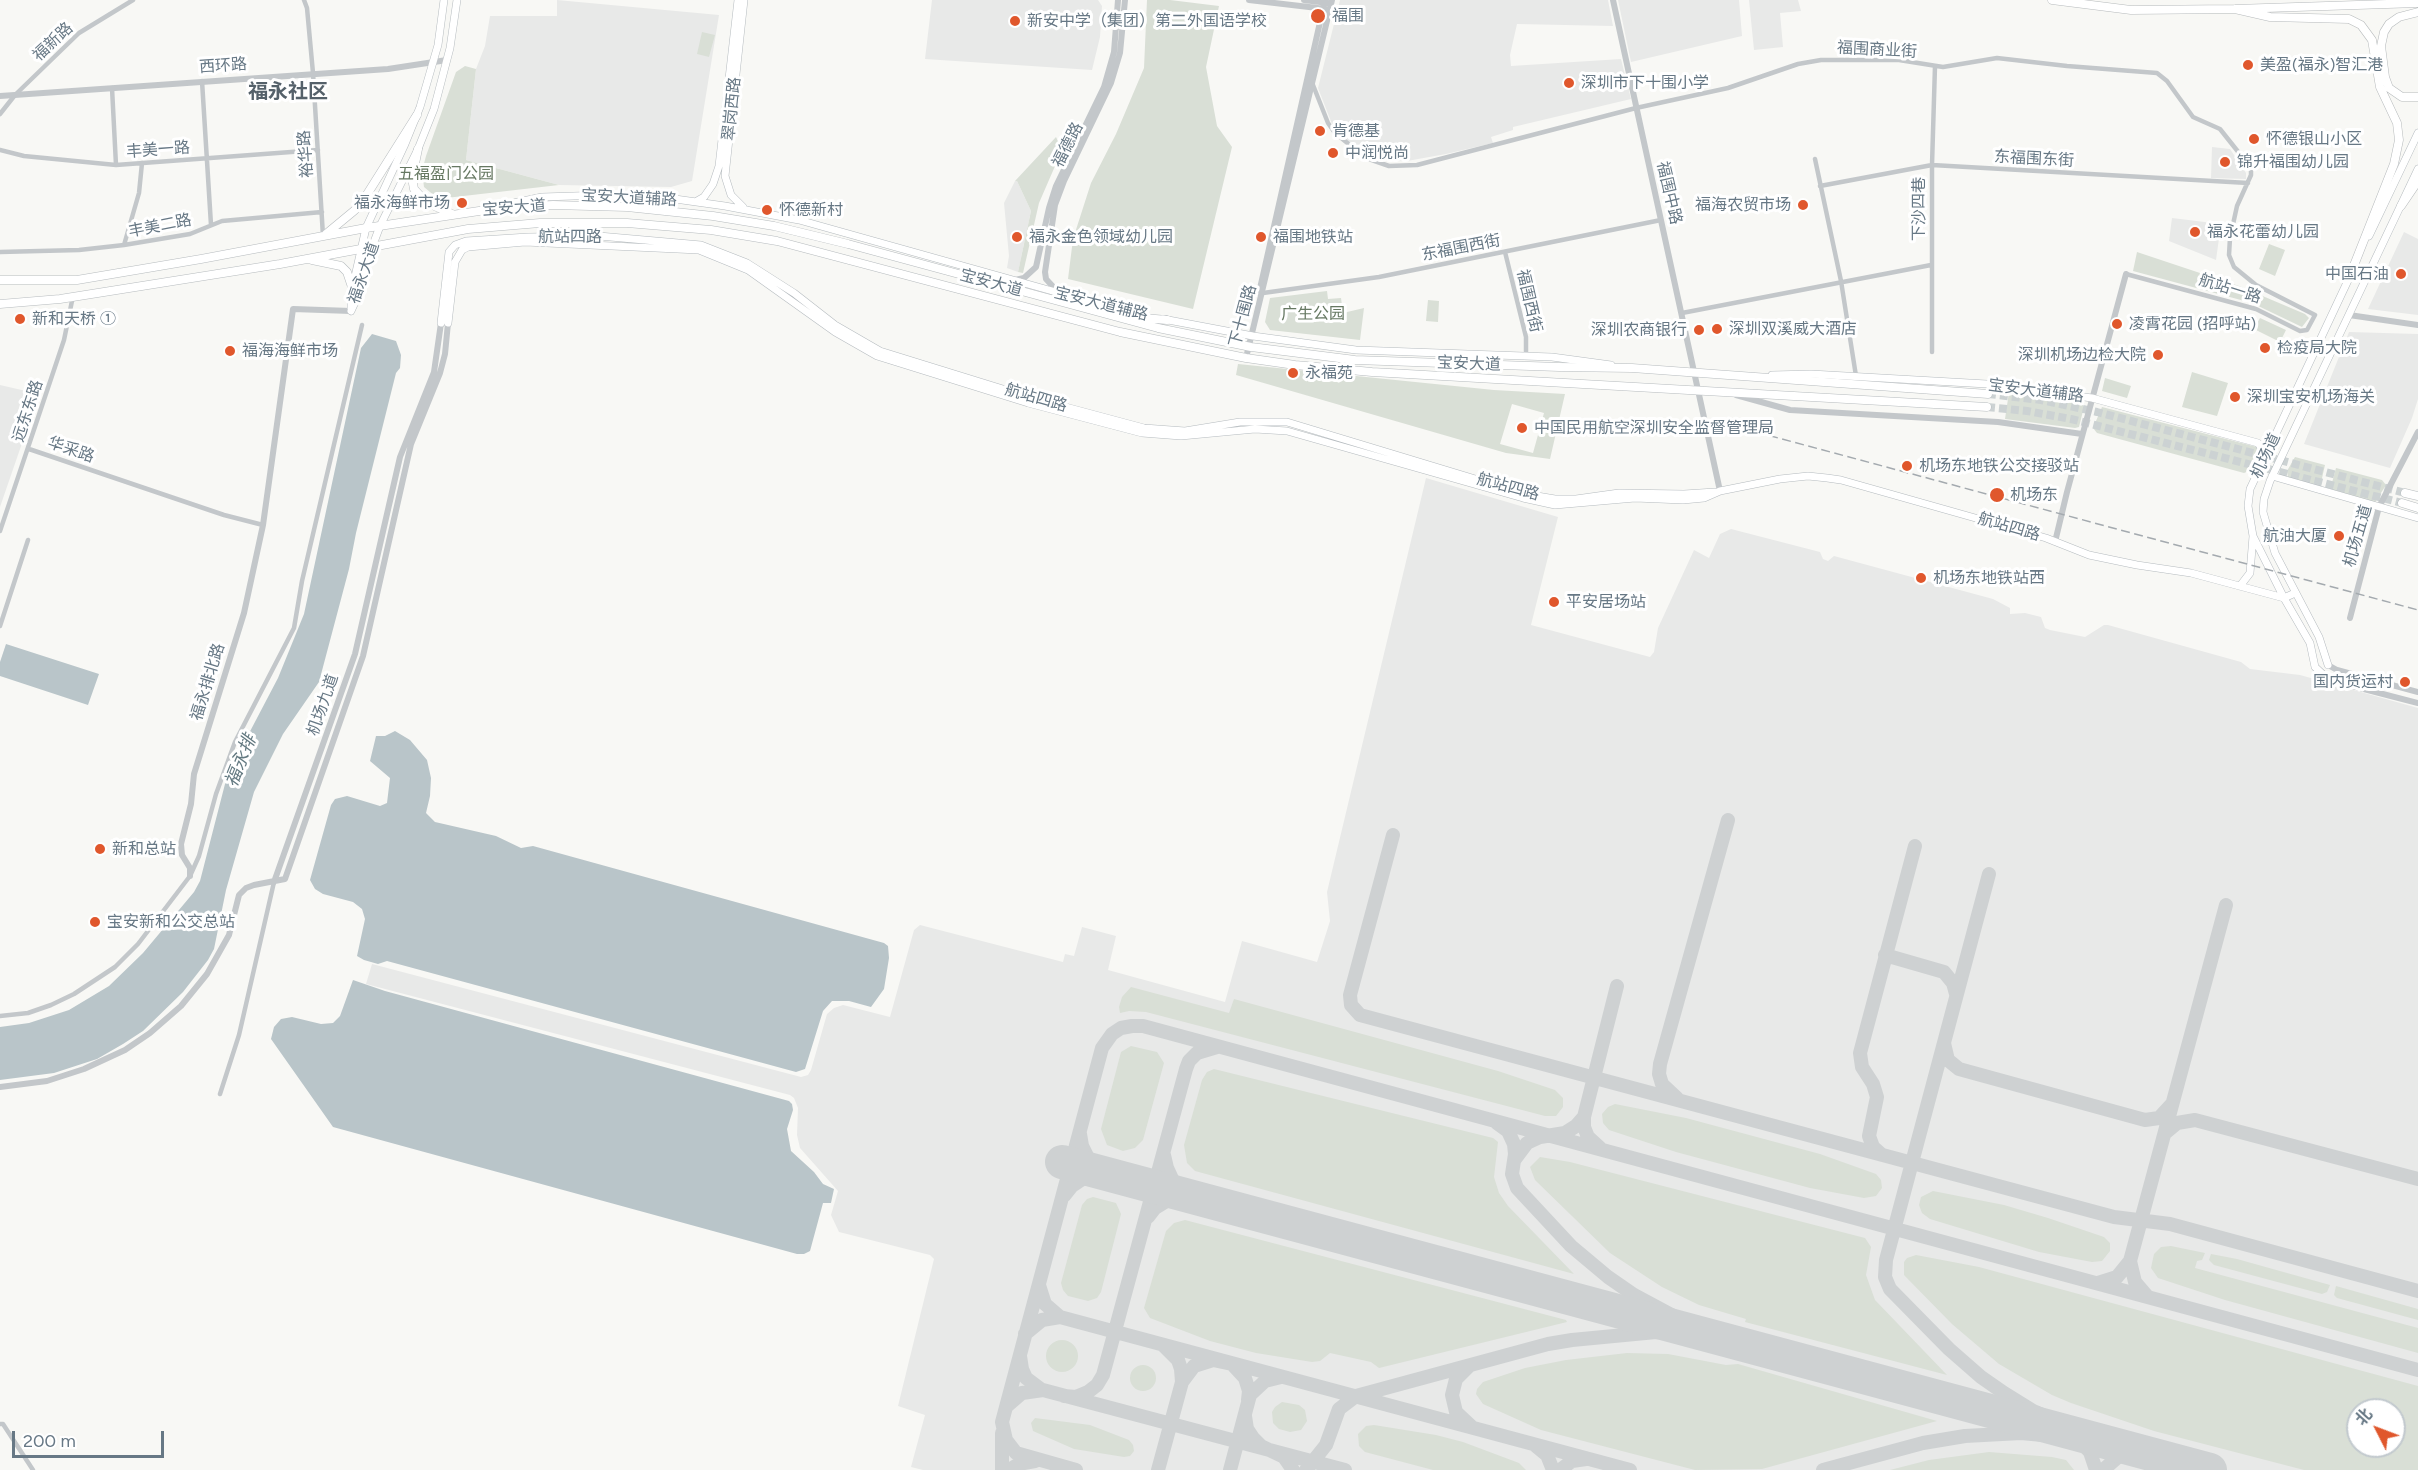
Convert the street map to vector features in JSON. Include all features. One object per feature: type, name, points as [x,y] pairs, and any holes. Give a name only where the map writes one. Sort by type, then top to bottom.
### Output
[{"type":"main road","name":"福永大道","points":[[351,311],[352,287],[359,249],[366,228],[417,115],[434,63],[444,0]]},
{"type":"main road","name":"福永大道","points":[[351,311],[361,289],[372,246],[380,226],[418,149],[434,109],[447,60],[457,0]]},
{"type":"main road","name":"翠岗西路","points":[[696,202],[713,184],[719,166],[738,0]]},
{"type":"main road","name":"翠岗西路","points":[[744,0],[725,176],[731,195],[748,210]]},
{"type":"main road","points":[[2052,0],[2131,10],[2418,3]]},
{"type":"main road","points":[[2235,9],[2270,17],[2349,19],[2361,25],[2372,40],[2380,87],[2397,123],[2399,140],[2394,164],[2349,278]]},
{"type":"main road","points":[[2418,12],[2399,17],[2389,24],[2384,32],[2381,46],[2385,78],[2389,88],[2402,98],[2418,97]]},
{"type":"main road","points":[[323,236],[355,210],[366,196],[417,115]]},
{"type":"main road","name":"机场道","points":[[2329,680],[2315,667],[2310,643],[2253,536],[2248,506],[2250,489],[2418,133]]},
{"type":"main road","points":[[418,149],[413,170],[414,189],[426,202],[454,214]]},
{"type":"main road","name":"机场道","points":[[2328,665],[2319,637],[2275,553],[2263,512],[2264,499],[2272,476],[2418,169]]},
{"type":"main road","points":[[2401,206],[2418,181]]},
{"type":"main road","name":"宝安大道辅路","points":[[473,211],[560,196],[604,195],[696,202],[748,210],[830,229],[1131,314],[1356,350],[1552,357],[1632,368]]},
{"type":"main road","name":"宝安大道","points":[[0,280],[77,280],[473,211],[523,206],[587,205],[663,209],[774,226],[1109,315],[1249,346],[1355,360],[1559,368],[1632,368],[1988,394]]},
{"type":"main road","name":"宝安大道","points":[[0,303],[73,296],[468,229],[540,223],[627,223],[711,230],[777,241],[1120,332],[1246,358],[1372,372],[1987,407]]},
{"type":"main road","name":"航站四路","points":[[445,323],[449,252],[455,245],[466,241],[599,236],[701,245],[747,263],[795,293],[835,325],[880,351],[1032,398],[1144,428],[1185,431],[1240,422],[1287,422],[1525,494],[1555,499],[1576,499],[1619,493],[1720,492],[1792,477],[1808,476],[1841,480],[2099,557],[2137,566],[2171,569],[2284,598]]},
{"type":"main road","points":[[304,258],[341,266],[347,272],[352,287]]},
{"type":"main road","points":[[1109,315],[1167,320]]},
{"type":"main road","name":"宝安大道辅路","points":[[1758,376],[1811,374],[1988,384],[2092,398],[2258,443],[2263,451],[2250,489]]},
{"type":"main road","points":[[2272,476],[2418,518]]},
{"type":"main road","points":[[2405,493],[2418,496]]},
{"type":"main road","points":[[2402,503],[2418,508]]},
{"type":"main road","points":[[2240,586],[2250,573],[2253,536]]},
{"type":"main road","points":[[2284,598],[2295,593]]},
{"type":"street","name":"福新路","points":[[0,114],[15,95],[79,33],[133,0]]},
{"type":"street","name":"裕华路","points":[[304,0],[307,8],[313,73],[323,236]]},
{"type":"street","name":"福德路","points":[[1116,0],[1120,14]]},
{"type":"street","name":"福德路","points":[[1010,280],[1024,278],[1031,274],[1042,256],[1059,195],[1093,125],[1117,64],[1120,14],[1125,0]]},
{"type":"street","points":[[1120,14],[1131,0]]},
{"type":"street","points":[[1250,0],[1327,4]]},
{"type":"street","points":[[1304,0],[1327,4]]},
{"type":"street","name":"福围中路","points":[[1613,0],[1720,492]]},
{"type":"street","name":"下十围路","points":[[1251,335],[1313,85],[1327,4]]},
{"type":"street","name":"下十围路","points":[[1246,358],[1327,4]]},
{"type":"street","name":"福围商业街","points":[[1313,85],[1328,123],[1335,133],[1366,158],[1389,166],[1417,165],[1636,108],[1728,88],[1798,64],[1821,60],[1899,60],[1935,66],[1997,58],[2157,73],[2167,81],[2193,117],[2216,127],[2234,147],[2251,168],[2252,175],[2248,183]]},
{"type":"street","name":"西环路","points":[[0,96],[388,69],[447,60]]},
{"type":"street","name":"下沙四巷","points":[[1932,352],[1932,165],[1935,66]]},
{"type":"street","points":[[202,81],[211,225]]},
{"type":"street","points":[[112,88],[116,165]]},
{"type":"street","name":"丰美一路","points":[[0,150],[24,156],[116,165],[318,150]]},
{"type":"street","points":[[1815,159],[1841,281],[1856,376]]},
{"type":"street","points":[[124,245],[139,193],[142,163]]},
{"type":"street","name":"东福围东街","points":[[1820,186],[1932,165],[2248,183]]},
{"type":"street","name":"航站一路","points":[[2126,274],[2256,309],[2300,331],[2307,330],[2315,315],[2246,279],[2231,261],[2230,238],[2237,206],[2248,183]]},
{"type":"street","name":"丰美二路","points":[[0,252],[79,250],[124,245],[190,234],[222,221],[322,212]]},
{"type":"street","name":"东福围西街","points":[[1263,293],[1379,277],[1662,220]]},
{"type":"street","name":"福围西街","points":[[1505,252],[1526,338],[1526,356]]},
{"type":"street","name":"福德路","points":[[1042,256],[1046,279],[1064,295]]},
{"type":"street","points":[[1682,313],[1931,265]]},
{"type":"street","points":[[2055,542],[2126,274]]},
{"type":"street","name":"远东东路","points":[[1,531],[64,340],[73,296]]},
{"type":"street","name":"福永排北路","points":[[190,876],[190,868],[182,855],[181,844],[191,804],[194,774],[244,613],[263,525],[293,309],[351,311]]},
{"type":"street","points":[[2349,315],[2418,325]]},
{"type":"street","name":"机场九道","points":[[274,882],[285,879],[363,656],[411,444],[440,373],[445,323]]},
{"type":"street","name":"机场九道","points":[[220,1094],[239,1035],[274,882],[355,654],[400,457],[434,372],[445,323]]},
{"type":"street","points":[[0,1016],[28,1013],[51,1005],[74,994],[115,967],[138,944],[190,876],[199,856],[216,794],[235,742],[294,628],[302,581],[362,325]]},
{"type":"street","points":[[1726,393],[1790,410],[1998,422],[2082,434]]},
{"type":"street","name":"机场五道","points":[[2350,618],[2379,507],[2418,432]]},
{"type":"street","name":"华采路","points":[[28,449],[224,515],[263,525]]},
{"type":"street","points":[[0,626],[28,540]]},
{"type":"street","points":[[2328,665],[2337,670],[2418,692]]},
{"type":"street","points":[[2329,680],[2418,703]]},
{"type":"street","points":[[0,1087],[47,1081],[84,1069],[125,1050],[150,1033],[181,1006],[217,958],[229,935],[239,895],[246,888],[274,882]]},
{"type":"street","points":[[0,1424],[3,1424],[33,1470]]},
{"type":"shaded area","points":[[557,0],[719,15],[692,181],[671,187],[559,185],[466,160],[476,69],[485,46],[490,16],[557,16]]},
{"type":"shaded area","name":"新安中学（集团）第二外国语学校","points":[[932,0],[1098,0],[1102,6],[1100,37],[1092,70],[925,59]]},
{"type":"shaded area","points":[[1340,0],[1608,0],[1613,26],[1517,24],[1510,55],[1511,66],[1621,59],[1631,99],[1513,127],[1513,130],[1491,137],[1493,143],[1446,154],[1407,161],[1385,161],[1369,156],[1349,144],[1332,124],[1318,88]]},
{"type":"shaded area","points":[[1618,0],[1739,0],[1742,36],[1631,62]]},
{"type":"shaded area","points":[[1749,0],[1798,0],[1801,11],[1780,13],[1783,47],[1754,50]]},
{"type":"shaded area","name":"锦升福围幼儿园","points":[[2212,147],[2230,149],[2246,173],[2246,179],[2211,178]]},
{"type":"shaded area","name":"福永金色领域幼儿园","points":[[1015,181],[1031,211],[1018,272],[1007,268],[1009,256],[1004,203]]},
{"type":"shaded area","name":"福永花蕾幼儿园","points":[[2172,218],[2221,224],[2216,260],[2169,241]]},
{"type":"shaded area","name":"中国石油","points":[[2404,232],[2418,239],[2418,315],[2368,309]]},
{"type":"shaded area","points":[[2349,332],[2418,334],[2418,399],[2390,468],[2304,444]]},
{"type":"shaded area","points":[[0,385],[39,394],[0,507]]},
{"type":"shaded area","points":[[1426,478],[1558,517],[1531,625],[1650,657],[1654,652],[1658,628],[1694,550],[1709,558],[1720,534],[1731,529],[1820,552],[1823,559],[1828,561],[1834,556],[1993,599],[2010,608],[2010,614],[2025,613],[2041,617],[2045,628],[2050,630],[2085,637],[2104,625],[2108,625],[2241,662],[2250,669],[2300,675],[2418,708],[2418,1470],[923,1470],[911,1467],[925,1415],[898,1406],[934,1259],[930,1255],[839,1232],[831,1215],[838,1191],[800,1148],[797,1135],[798,1108],[794,1098],[790,1095],[366,984],[372,964],[801,1077],[808,1075],[811,1070],[827,1014],[834,1008],[843,1005],[890,1017],[914,930],[920,925],[1063,962],[1065,954],[1074,956],[1082,927],[1116,936],[1108,970],[1225,1002],[1242,941],[1317,962],[1330,921],[1327,892]]},
{"type":"green space","points":[[1147,0],[1170,0],[1219,6],[1206,67],[1217,126],[1232,147],[1193,309],[1068,279],[1073,239],[1091,183],[1116,134],[1144,68]]},
{"type":"green space","points":[[702,32],[715,35],[709,57],[697,54]]},
{"type":"green space","name":"五福盈门公园","points":[[465,66],[476,69],[466,160],[559,185],[446,198],[436,197],[424,187],[422,171],[426,156],[456,72]]},
{"type":"green space","points":[[1056,137],[1062,150],[1039,203],[1023,273],[1018,272],[1031,211],[1015,181]]},
{"type":"green space","points":[[2269,244],[2285,250],[2275,276],[2259,269]]},
{"type":"green space","points":[[2137,252],[2239,286],[2305,314],[2309,318],[2302,327],[2252,303],[2133,271]]},
{"type":"green space","name":"广生公园","points":[[1327,291],[1328,299],[1341,298],[1343,313],[1364,308],[1360,340],[1270,330],[1265,322],[1270,298]]},
{"type":"green space","points":[[1428,300],[1439,301],[1438,322],[1426,321]]},
{"type":"green space","points":[[2260,318],[2286,330],[2280,342],[2254,329]]},
{"type":"green space","points":[[1238,364],[1494,390],[1565,394],[1550,459],[1506,453],[1236,375]],"holes":[[[1512,404],[1544,413],[1533,453],[1500,444]]]},
{"type":"green space","points":[[2192,372],[2228,383],[2217,416],[2182,407]]},
{"type":"green space","points":[[2105,378],[2131,386],[2127,398],[2102,391]]},
{"type":"green space","points":[[2009,392],[2082,403],[2084,407],[2079,427],[2005,419]]},
{"type":"green space","points":[[2102,407],[2258,449],[2249,471],[2244,473],[2097,433],[2093,428]]},
{"type":"green space","points":[[2295,457],[2325,465],[2320,487],[2288,478],[2287,471]]},
{"type":"green space","points":[[2336,468],[2382,480],[2386,485],[2374,504],[2330,490]]},
{"type":"green space","points":[[1131,987],[1229,1013],[1234,999],[1498,1071],[1555,1090],[1563,1098],[1563,1107],[1556,1116],[1545,1116],[1146,1012],[1120,1013],[1122,997]]},
{"type":"green space","points":[[1131,1046],[1157,1052],[1164,1063],[1143,1140],[1135,1148],[1123,1151],[1107,1145],[1101,1129],[1121,1052]]},
{"type":"green space","points":[[1214,1069],[1493,1138],[1498,1142],[1494,1177],[1499,1193],[1508,1206],[1574,1274],[1195,1171],[1187,1163],[1184,1145],[1202,1080],[1207,1072]]},
{"type":"green space","points":[[1615,1104],[1686,1118],[1820,1154],[1876,1174],[1881,1180],[1882,1188],[1876,1196],[1864,1198],[1810,1188],[1676,1152],[1609,1130],[1603,1123],[1602,1114],[1608,1107]]},
{"type":"green space","points":[[1540,1157],[1570,1162],[1865,1238],[1871,1247],[1866,1275],[1875,1300],[1947,1375],[1745,1322],[1746,1319],[1699,1305],[1662,1287],[1610,1253],[1535,1180],[1530,1167]]},
{"type":"green space","points":[[1933,1191],[2004,1205],[2048,1218],[2104,1237],[2110,1243],[2110,1251],[2102,1261],[2092,1262],[2039,1252],[1930,1219],[1922,1213],[1919,1205],[1921,1197]]},
{"type":"green space","points":[[1093,1197],[1116,1203],[1121,1214],[1101,1292],[1097,1298],[1088,1301],[1068,1296],[1061,1283],[1082,1205],[1087,1199]]},
{"type":"green space","points":[[1185,1220],[1567,1322],[1379,1368],[1371,1362],[1330,1353],[1320,1361],[1312,1362],[1256,1353],[1210,1341],[1150,1318],[1144,1308],[1166,1231],[1174,1223]]},
{"type":"green space","points":[[2171,1246],[2205,1253],[2202,1260],[2197,1261],[2195,1268],[2418,1328],[2418,1353],[2225,1300],[2158,1278],[2151,1268],[2154,1254],[2161,1247]]},
{"type":"green space","points":[[2211,1254],[2330,1285],[2327,1292],[2322,1294],[2214,1265],[2209,1260]]},
{"type":"green space","points":[[1916,1255],[1979,1267],[2418,1386],[2418,1470],[2304,1470],[2154,1431],[2071,1403],[2052,1395],[1999,1364],[1952,1324],[1904,1275],[1904,1262],[1907,1258]]},
{"type":"green space","points":[[2336,1286],[2418,1309],[2418,1320],[2337,1298],[2334,1295]]},
{"type":"green space","points":[[1062,1340],[1073,1345],[1078,1356],[1073,1367],[1062,1372],[1051,1367],[1046,1356],[1051,1345]]},
{"type":"green space","points":[[1627,1353],[1668,1354],[1726,1365],[1738,1364],[1937,1421],[1762,1469],[1695,1470],[1541,1430],[1483,1404],[1476,1394],[1483,1382],[1525,1368],[1566,1360]]},
{"type":"green space","points":[[1143,1365],[1152,1369],[1156,1378],[1152,1387],[1143,1391],[1134,1387],[1130,1378],[1134,1369]]},
{"type":"green space","points":[[1282,1402],[1299,1405],[1305,1410],[1307,1421],[1301,1430],[1290,1432],[1279,1429],[1273,1423],[1272,1412]]},
{"type":"green space","points":[[1035,1418],[1090,1425],[1129,1440],[1134,1451],[1130,1456],[1124,1457],[1074,1449],[1033,1431],[1031,1423]]},
{"type":"green space","points":[[1374,1425],[1436,1435],[1463,1442],[1519,1463],[1526,1470],[1433,1470],[1365,1452],[1359,1446],[1358,1434],[1366,1426]]},
{"type":"green space","points":[[1989,1452],[2052,1457],[2066,1460],[2074,1470],[1890,1470],[1929,1460]]},
{"type":"water","name":"福永排","points":[[372,334],[396,341],[401,355],[400,368],[396,373],[349,569],[319,682],[283,734],[254,792],[226,890],[214,949],[183,992],[143,1031],[123,1044],[97,1059],[54,1073],[0,1080],[0,1027],[29,1023],[69,1010],[109,986],[143,953],[194,892],[200,881],[225,784],[278,678],[304,614],[361,348]]},
{"type":"water","points":[[6,644],[99,674],[88,705],[0,676],[0,662]]},
{"type":"water","points":[[395,731],[410,740],[427,760],[431,778],[426,813],[435,822],[496,836],[521,848],[533,846],[884,943],[888,946],[889,958],[884,989],[871,1007],[849,1001],[832,1001],[823,1011],[805,1069],[796,1072],[387,961],[378,964],[364,960],[357,956],[365,919],[362,909],[353,902],[323,894],[315,889],[310,880],[331,805],[335,799],[347,796],[380,806],[387,803],[390,778],[370,761],[376,736],[385,736]]},
{"type":"water","points":[[353,980],[385,991],[789,1101],[793,1110],[787,1129],[791,1151],[814,1172],[823,1184],[834,1189],[831,1203],[823,1203],[810,1251],[797,1254],[333,1127],[271,1039],[274,1027],[281,1019],[292,1017],[321,1024],[333,1023],[340,1016]]},
{"type":"taxiway","points":[[1677,1098],[1662,1084],[1659,1074],[1660,1064],[1728,820]]},
{"type":"taxiway","points":[[1393,835],[1350,995],[1351,1005],[1360,1015],[2114,1217],[2170,1224],[2418,1291]]},
{"type":"taxiway","points":[[1882,1155],[1873,1147],[1869,1136],[1877,1097],[1873,1084],[1862,1067],[1860,1053],[1915,846]]},
{"type":"taxiway","points":[[1989,874],[1886,1260],[1885,1277],[1890,1289],[1949,1349],[1981,1377],[2004,1393],[2033,1411],[2061,1423],[2143,1452]]},
{"type":"taxiway","points":[[2098,1283],[2117,1277],[2130,1261],[2226,905]]},
{"type":"taxiway","points":[[1885,955],[1944,972],[1953,983],[1956,994]]},
{"type":"taxiway","points":[[1600,1148],[1588,1137],[1584,1127],[1584,1117],[1617,986]]},
{"type":"taxiway","points":[[1076,1470],[1016,1453],[1006,1440],[1002,1422],[1102,1048],[1112,1034],[1121,1028],[1132,1026],[1143,1026],[2418,1370]]},
{"type":"taxiway","points":[[1944,1043],[1948,1060],[1959,1069],[2145,1120],[2159,1118],[2171,1105]]},
{"type":"taxiway","points":[[1064,1396],[1076,1397],[1088,1392],[1097,1385],[1103,1375],[1186,1069],[1189,1061],[1197,1053],[1217,1047]]},
{"type":"taxiway","points":[[1515,1159],[1527,1143],[1540,1137],[1565,1133],[1584,1117]]},
{"type":"taxiway","points":[[2165,1133],[2177,1123],[2195,1120],[2418,1179]]},
{"type":"taxiway","points":[[1497,1123],[1508,1131],[1514,1144],[1512,1174],[1517,1188],[1571,1246],[1634,1295],[1703,1332]]},
{"type":"taxiway","points":[[1080,1134],[1082,1146],[1089,1160],[1100,1170],[1109,1174]]},
{"type":"taxiway","points":[[1164,1155],[1173,1181],[1192,1196]]},
{"type":"taxiway","points":[[1064,1196],[1072,1186],[1084,1178],[1099,1174],[1114,1176]]},
{"type":"taxiway","points":[[1148,1217],[1155,1208],[1168,1200],[1182,1196],[1197,1198]]},
{"type":"taxiway","points":[[2130,1261],[2135,1282],[2147,1296]]},
{"type":"taxiway","points":[[1039,1285],[1045,1304],[1060,1317]]},
{"type":"taxiway","points":[[1025,1334],[1042,1320],[1060,1317],[1630,1470]]},
{"type":"taxiway","points":[[1306,1470],[1326,1445],[1339,1409],[1356,1396],[1548,1344],[1656,1332],[1713,1336]]},
{"type":"taxiway","points":[[1164,1346],[1178,1360],[1182,1382]]},
{"type":"taxiway","points":[[1020,1356],[1026,1378],[1042,1390]]},
{"type":"taxiway","points":[[1158,1470],[1182,1382],[1194,1366],[1213,1360],[1232,1364],[1245,1378],[1249,1391],[1248,1400]]},
{"type":"taxiway","points":[[1469,1366],[1456,1379],[1452,1395],[1456,1412],[1471,1426]]},
{"type":"taxiway","points":[[1230,1470],[1250,1395],[1265,1381],[1281,1377]]},
{"type":"taxiway","points":[[1007,1406],[1022,1393],[1043,1390],[1345,1470]]},
{"type":"taxiway","points":[[1245,1416],[1247,1429],[1253,1438],[1261,1446],[1284,1457],[1293,1470]]},
{"type":"taxiway","points":[[1002,1433],[1002,1470]]},
{"type":"taxiway","points":[[1823,1470],[1923,1443],[1965,1436],[2021,1433],[2086,1439]]},
{"type":"taxiway","points":[[2076,1437],[2090,1452],[2096,1470]]},
{"type":"taxiway","points":[[1536,1446],[1547,1455],[1553,1470]]},
{"type":"taxiway","points":[[2103,1470],[2118,1457],[2138,1452]]},
{"type":"taxiway","points":[[1560,1470],[1572,1461],[1586,1459]]},
{"type":"taxiway","points":[[1009,1470],[1019,1464],[1035,1461]]},
{"type":"runway","points":[[1062,1162],[2210,1470]]},
{"type":"tunnel","points":[[1988,394],[2041,400],[2097,412],[2405,493]]},
{"type":"tunnel","points":[[1987,407],[2071,419],[2402,503]]},
{"type":"railway","points":[[1730,425],[2418,610]]},
{"type":"place","name":"福围","points":[[1318,16]]},
{"type":"place","name":"新安中学（集团）第二外国语学校","points":[[1015,21]]},
{"type":"place","name":"美盈(福永)智汇港","points":[[2248,65]]},
{"type":"place","name":"深圳市下十围小学","points":[[1569,83]]},
{"type":"place","name":"肯德基","points":[[1320,131]]},
{"type":"place","name":"怀德银山小区","points":[[2254,139]]},
{"type":"place","name":"中润悦尚","points":[[1333,153]]},
{"type":"place","name":"锦升福围幼儿园","points":[[2225,162]]},
{"type":"place","name":"福永海鲜市场","points":[[462,203]]},
{"type":"place","name":"福海农贸市场","points":[[1803,205]]},
{"type":"place","name":"怀德新村","points":[[767,210]]},
{"type":"place","name":"福永花蕾幼儿园","points":[[2195,232]]},
{"type":"place","name":"福永金色领域幼儿园","points":[[1017,237]]},
{"type":"place","name":"福围地铁站","points":[[1261,237]]},
{"type":"place","name":"中国石油","points":[[2401,274]]},
{"type":"place","name":"新和天桥 ①","points":[[20,319]]},
{"type":"place","name":"凌霄花园 (招呼站)","points":[[2117,324]]},
{"type":"place","name":"深圳双溪威大酒店","points":[[1717,329]]},
{"type":"place","name":"深圳农商银行","points":[[1699,330]]},
{"type":"place","name":"检疫局大院","points":[[2265,348]]},
{"type":"place","name":"福海海鲜市场","points":[[230,351]]},
{"type":"place","name":"深圳机场边检大院","points":[[2158,355]]},
{"type":"place","name":"永福苑","points":[[1293,373]]},
{"type":"place","name":"深圳宝安机场海关","points":[[2235,397]]},
{"type":"place","name":"中国民用航空深圳安全监督管理局","points":[[1522,428]]},
{"type":"place","name":"机场东地铁公交接驳站","points":[[1907,466]]},
{"type":"place","name":"机场东","points":[[1997,495]]},
{"type":"place","name":"航油大厦","points":[[2339,536]]},
{"type":"place","name":"机场东地铁站西","points":[[1921,578]]},
{"type":"place","name":"平安居场站","points":[[1554,602]]},
{"type":"place","name":"国内货运村","points":[[2405,682]]},
{"type":"place","name":"新和总站","points":[[100,849]]},
{"type":"place","name":"宝安新和公交总站","points":[[95,922]]},
{"type":"district","name":"福永社区","points":[[288,92]]}]
